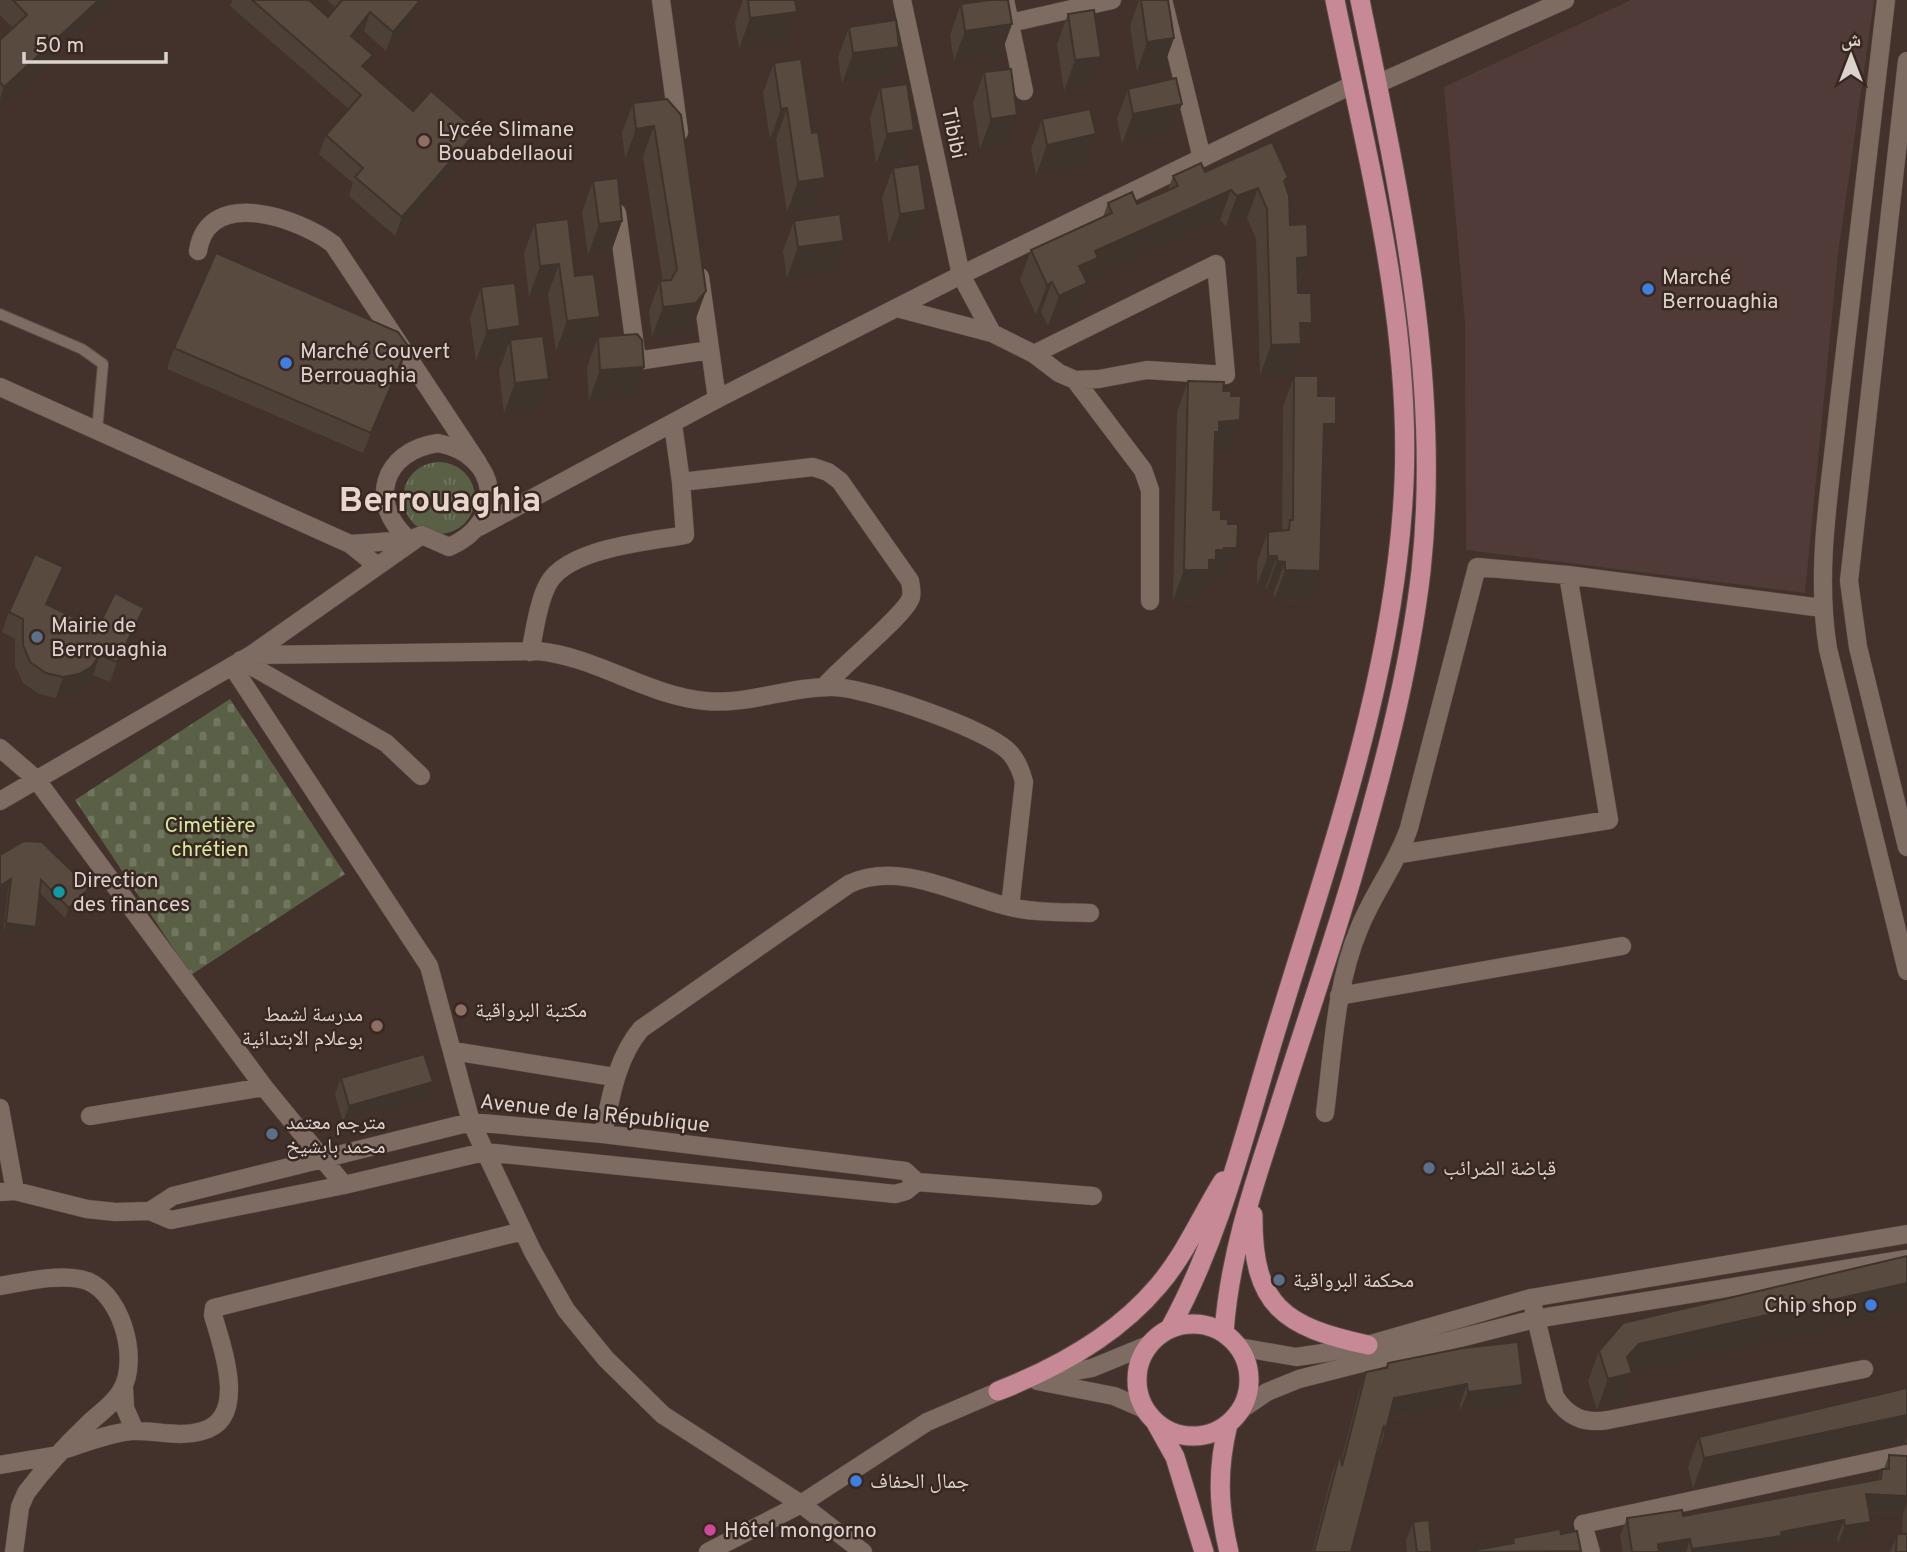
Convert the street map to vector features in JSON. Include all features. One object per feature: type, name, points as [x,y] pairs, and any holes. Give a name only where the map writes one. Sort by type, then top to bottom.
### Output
[{"type":"highway","points":[[1204,1552],[1175,1457],[1138,1394],[1136,1377],[1140,1360],[1148,1346],[1170,1328],[1214,1237],[1233,1166],[1347,801],[1386,645],[1398,561],[1404,481],[1403,395],[1396,320],[1335,0]]},
{"type":"highway","points":[[1224,1333],[1232,1272],[1254,1184],[1351,880],[1394,725],[1421,569],[1427,443],[1423,367],[1412,277],[1360,0]]},
{"type":"highway","points":[[998,1391],[1047,1372],[1135,1311],[1178,1258],[1233,1166]]},
{"type":"highway","points":[[1254,1184],[1253,1236],[1257,1269],[1266,1292],[1295,1322],[1314,1332],[1368,1345]]},
{"type":"highway","points":[[1150,1416],[1172,1433],[1192,1437],[1211,1433],[1228,1424],[1242,1409],[1249,1389],[1248,1367],[1240,1347],[1224,1333],[1198,1324],[1170,1328]]},
{"type":"highway","points":[[1228,1424],[1218,1485],[1221,1517],[1229,1552]]},
{"type":"street","points":[[661,0],[682,148]]},
{"type":"street","name":"Tibibi","points":[[902,0],[961,275],[992,333]]},
{"type":"street","points":[[1004,0],[1024,91]]},
{"type":"street","points":[[1010,23],[1112,0]]},
{"type":"street","points":[[1163,0],[1202,158]]},
{"type":"street","points":[[1377,84],[1565,0]]},
{"type":"street","points":[[1886,0],[1854,260],[1828,513],[1822,608],[1828,649],[1907,971]]},
{"type":"street","points":[[1907,61],[1849,581],[1858,647],[1907,848]]},
{"type":"street","points":[[483,471],[472,456],[456,447],[438,443],[422,446],[405,454],[389,476],[385,502],[396,528],[449,547],[466,539],[479,527],[717,399],[961,275],[1352,85]]},
{"type":"street","points":[[198,251],[200,238],[206,227],[219,218],[238,212],[257,212],[318,232],[333,244],[483,471],[489,488],[487,511],[479,527]]},
{"type":"street","points":[[617,214],[637,361],[710,351]]},
{"type":"street","points":[[697,256],[717,399]]},
{"type":"street","points":[[897,308],[992,333],[1034,354],[1059,373],[1075,380],[1099,379],[1147,370],[1226,375],[1216,264],[1034,354]]},
{"type":"street","points":[[1075,380],[1143,470],[1150,490],[1150,601]]},
{"type":"street","points":[[0,387],[349,544],[374,564],[369,571]]},
{"type":"street","points":[[530,652],[546,587],[566,566],[603,550],[685,535],[673,425]]},
{"type":"street","points":[[681,482],[794,467],[813,467],[828,472],[840,481],[903,570],[910,581],[912,597],[905,608],[847,661],[824,687]]},
{"type":"street","points":[[349,544],[416,537]]},
{"type":"street","points":[[0,801],[241,660],[416,537]]},
{"type":"street","points":[[1325,1113],[1339,996],[1358,930],[1401,854],[1477,566],[1822,608]]},
{"type":"street","points":[[1401,854],[1609,820],[1568,575]]},
{"type":"street","points":[[241,660],[560,653],[681,696],[705,701],[729,701],[824,687],[856,689],[875,694],[991,738],[1010,752],[1021,768],[1024,782],[1010,907]]},
{"type":"street","points":[[241,660],[386,743],[421,776]]},
{"type":"street","points":[[241,660],[429,966],[471,1122],[523,1231],[566,1310],[606,1359],[663,1415],[801,1504],[863,1552]]},
{"type":"street","points":[[0,748],[36,779],[264,1087],[344,1185]]},
{"type":"street","points":[[603,1135],[614,1077],[631,1040],[654,1017],[849,884],[868,875],[888,874],[910,878],[1010,907],[1090,913]]},
{"type":"street","points":[[1339,996],[1622,946]]},
{"type":"street","points":[[453,1051],[614,1077]]},
{"type":"street","points":[[90,1116],[264,1087]]},
{"type":"street","points":[[0,1108],[8,1191]]},
{"type":"street","name":"Avenue de la République","points":[[150,1211],[173,1196],[471,1122],[905,1171],[917,1182],[1093,1196]]},
{"type":"street","name":"Avenue de la République","points":[[8,1191],[87,1209],[115,1212],[150,1211],[171,1220],[344,1185],[484,1152],[895,1194],[906,1191],[917,1182]]},
{"type":"street","points":[[0,1465],[61,1453],[135,1431],[184,1434],[205,1431],[217,1424],[223,1415],[230,1376],[213,1315],[214,1308],[523,1231]]},
{"type":"street","points":[[1240,1347],[1296,1357],[1368,1345],[1531,1298],[1907,1234]]},
{"type":"street","points":[[1242,1409],[1267,1392],[1299,1379],[1535,1319],[1907,1259]]},
{"type":"street","points":[[0,1286],[62,1278],[82,1279],[99,1287],[115,1306],[126,1332],[128,1358],[124,1388],[125,1408],[135,1431]]},
{"type":"street","points":[[1531,1298],[1555,1397],[1562,1408],[1583,1420],[1596,1422],[1864,1369]]},
{"type":"street","points":[[708,1552],[801,1504],[928,1422],[1030,1379],[1092,1368],[1148,1346]]},
{"type":"street","points":[[1030,1379],[1114,1396],[1150,1416]]},
{"type":"street","points":[[14,1552],[20,1507],[26,1493],[61,1453],[113,1404],[124,1388]]},
{"type":"street","points":[[1591,1552],[1583,1524],[1907,1454]]},
{"type":"lane","points":[[0,314],[82,349],[103,364],[97,431]]},
{"type":"shaded area","name":"Marché Berrouaghia","points":[[1631,0],[1874,0],[1838,254],[1805,593],[1466,550],[1465,323],[1444,87]]},
{"type":"green space","points":[[432,462],[446,462],[465,472],[475,491],[475,505],[465,524],[446,534],[432,534],[413,524],[403,505],[403,491],[413,472]]},
{"type":"green space","name":"Cimetière chrétien","points":[[230,699],[345,874],[191,975],[75,800]]},
{"type":"building","points":[[13,0],[99,0],[4,87],[0,82],[0,40],[27,15]]},
{"type":"building","points":[[252,0],[309,0],[328,17],[342,0],[419,2],[393,32],[370,12],[351,36],[373,55],[362,66],[413,111],[431,91],[477,131],[402,217],[355,177],[363,168],[326,135],[361,95]]},
{"type":"building","points":[[748,0],[795,0],[797,12],[750,18]]},
{"type":"building","points":[[1008,0],[1012,24],[965,31],[961,4]]},
{"type":"building","points":[[1141,0],[1168,0],[1174,38],[1147,42]]},
{"type":"building","points":[[1094,10],[1101,57],[1075,60],[1068,14]]},
{"type":"building","points":[[896,20],[899,47],[853,53],[849,27]]},
{"type":"building","points":[[801,59],[812,133],[818,132],[825,178],[798,182],[787,108],[781,109],[774,63]]},
{"type":"building","points":[[1011,69],[1017,115],[991,119],[984,72]]},
{"type":"building","points":[[1176,78],[1182,104],[1133,114],[1128,89]]},
{"type":"building","points":[[907,84],[914,130],[887,134],[880,88]]},
{"type":"building","points":[[667,99],[681,115],[706,291],[696,303],[663,307],[660,281],[671,280],[677,269],[654,126],[636,129],[633,103]]},
{"type":"building","points":[[1090,109],[1096,134],[1047,145],[1042,119]]},
{"type":"building","points":[[1272,142],[1288,177],[1284,181],[1289,196],[1290,225],[1307,224],[1308,257],[1297,258],[1298,293],[1311,293],[1312,323],[1300,323],[1301,344],[1271,345],[1267,209],[1258,188],[1237,196],[1231,190],[1095,251],[1098,258],[1079,266],[1087,283],[1059,296],[1052,282],[1047,285],[1031,250],[1112,213],[1108,203],[1132,192],[1137,204],[1178,186],[1173,176],[1201,163],[1205,172]]},
{"type":"building","points":[[919,164],[926,210],[900,214],[893,168]]},
{"type":"building","points":[[618,178],[622,221],[599,224],[593,181]]},
{"type":"building","points":[[840,214],[844,241],[798,247],[794,221]]},
{"type":"building","points":[[568,219],[575,276],[594,274],[600,317],[567,321],[559,264],[540,266],[535,223]]},
{"type":"building","name":"Marché Couvert Berrouaghia","points":[[216,253],[398,332],[408,346],[371,433],[174,348]]},
{"type":"building","points":[[515,283],[520,326],[487,331],[481,287]]},
{"type":"building","points":[[637,334],[642,340],[644,367],[600,370],[598,337]]},
{"type":"building","points":[[543,336],[549,379],[515,383],[510,340]]},
{"type":"building","points":[[1294,376],[1318,376],[1318,396],[1336,396],[1336,424],[1324,424],[1320,571],[1285,570],[1285,562],[1277,561],[1277,556],[1268,556],[1268,532],[1289,530],[1290,520],[1293,520]]},
{"type":"building","points":[[1188,381],[1224,382],[1223,391],[1231,391],[1231,396],[1241,396],[1240,420],[1219,422],[1219,432],[1215,432],[1213,510],[1221,510],[1221,519],[1228,519],[1228,524],[1238,524],[1237,548],[1216,550],[1216,560],[1209,560],[1209,570],[1184,570]]},
{"type":"building","name":"Mairie de Berrouaghia","points":[[35,554],[63,567],[46,604],[97,629],[115,593],[144,608],[117,662],[100,655],[91,667],[79,674],[63,677],[46,673],[30,662],[23,645],[23,619],[9,612]]},
{"type":"building","name":"Direction des finances","points":[[24,841],[42,842],[89,888],[69,908],[41,880],[36,927],[6,923],[11,879],[0,886],[0,855]]},
{"type":"building","points":[[424,1054],[433,1082],[349,1106],[341,1078]]},
{"type":"building","points":[[1907,1256],[1907,1283],[1639,1344],[1627,1357],[1632,1373],[1608,1379],[1599,1351],[1623,1323]]},
{"type":"building","points":[[1518,1342],[1523,1385],[1468,1392],[1467,1384],[1394,1398],[1385,1433],[1384,1425],[1351,1552],[1314,1552],[1340,1453],[1342,1466],[1366,1372],[1387,1368],[1388,1363],[1463,1348]]},
{"type":"building","points":[[1907,1388],[1907,1415],[1704,1458],[1699,1437]]},
{"type":"building","points":[[1889,1455],[1907,1456],[1907,1496],[1866,1494],[1871,1522],[1845,1526],[1844,1520],[1781,1532],[1782,1536],[1692,1549],[1690,1539],[1658,1544],[1659,1552],[1632,1552],[1627,1518],[1682,1510],[1683,1516],[1881,1479],[1882,1469],[1889,1469]]},
{"type":"building","points":[[1429,1520],[1432,1552],[1417,1552],[1413,1522]]},
{"type":"building","points":[[1560,1529],[1561,1534],[1577,1531],[1581,1551],[1465,1552],[1514,1543],[1513,1538]]},
{"type":"building","points":[[1897,1534],[1907,1534],[1907,1552],[1896,1552]]},
{"type":"place","name":"Lycée Slimane Bouabdellaoui","points":[[424,141]]},
{"type":"place","name":"Marché Berrouaghia","points":[[1648,289]]},
{"type":"place","name":"Marché Couvert Berrouaghia","points":[[286,363]]},
{"type":"place","name":"Mairie de Berrouaghia","points":[[37,637]]},
{"type":"place","name":"Direction des finances","points":[[59,892]]},
{"type":"place","name":"مكتبة البرواقية","points":[[461,1010]]},
{"type":"place","name":"مدرسة لشمط بوعلام الابتدائية","points":[[377,1026]]},
{"type":"place","name":"مترجم معتمد محمد بابشيخ","points":[[272,1134]]},
{"type":"place","name":"قباضة الضرائب","points":[[1429,1168]]},
{"type":"place","name":"محكمة البرواقية","points":[[1279,1280]]},
{"type":"place","name":"Chip shop","points":[[1871,1305]]},
{"type":"place","name":"جمال الحفاف","points":[[856,1481]]},
{"type":"place","name":"Hôtel mongorno","points":[[710,1530]]},
{"type":"district","name":"Berrouaghia","points":[[440,499]]}]
